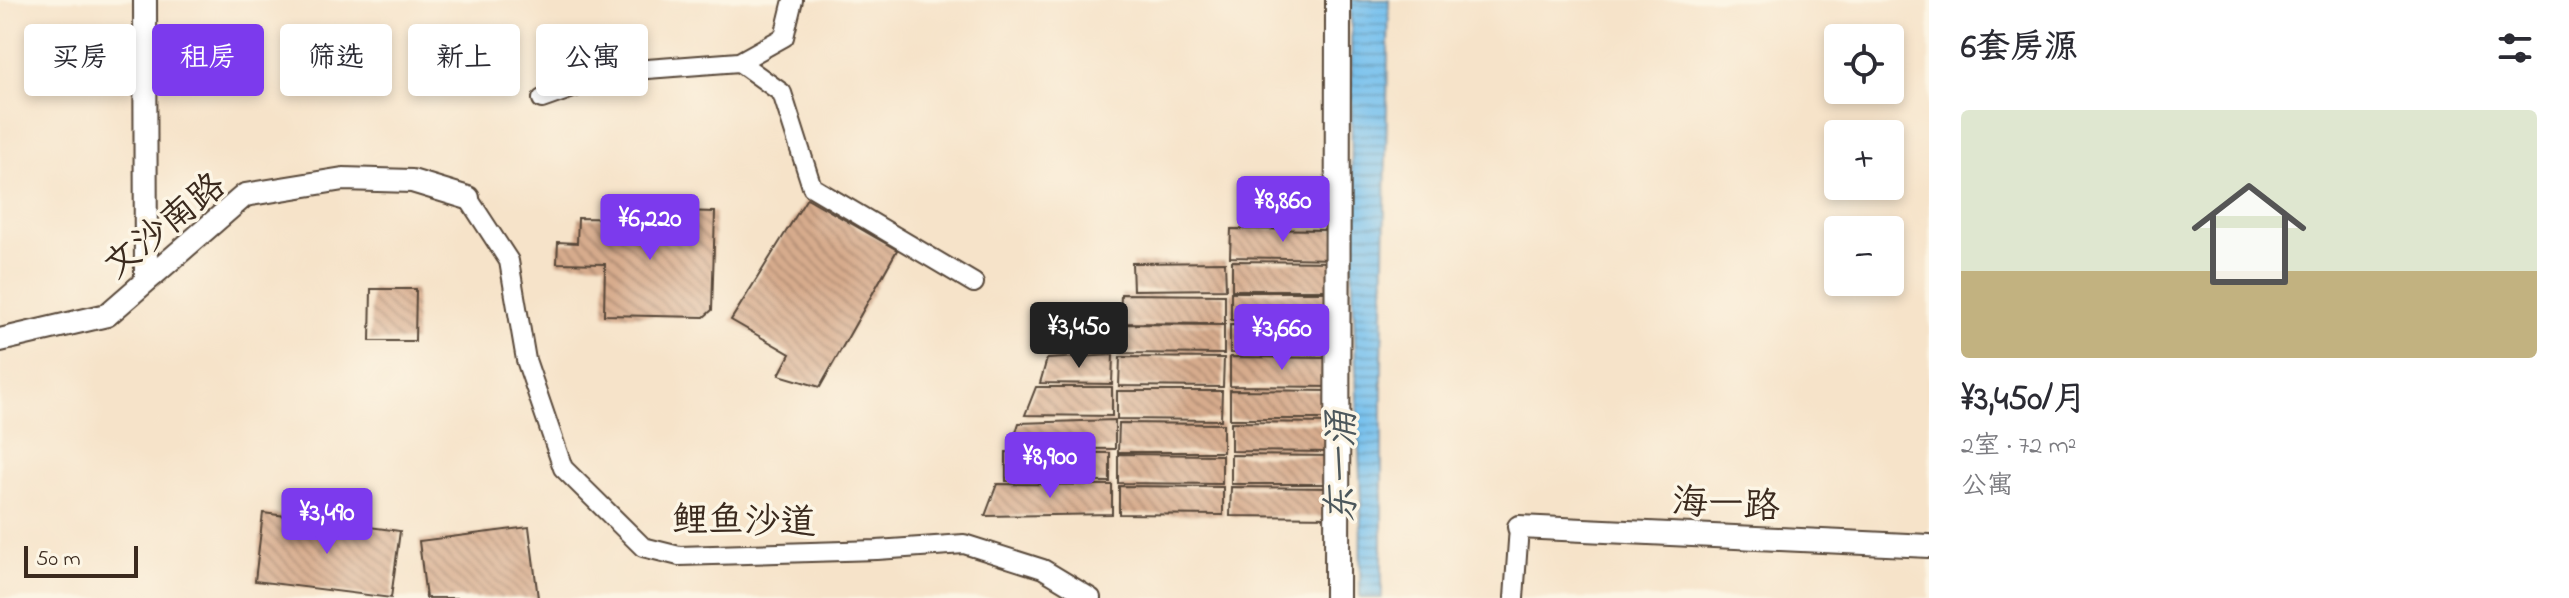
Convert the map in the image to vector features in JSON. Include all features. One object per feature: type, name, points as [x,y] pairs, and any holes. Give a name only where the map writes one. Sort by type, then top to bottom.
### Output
[{"type":"main road","points":[[1337,598],[1338,0]]},
{"type":"street","points":[[145,0],[146,280]]},
{"type":"street","points":[[542,99],[621,71],[739,62],[784,37],[793,0]]},
{"type":"street","points":[[739,62],[782,93],[812,187],[974,283]]},
{"type":"street","name":"文沙南路","points":[[0,340],[107,315],[245,195],[343,179],[412,181],[468,198]]},
{"type":"street","name":"鲤鱼沙道","points":[[468,198],[509,261],[526,360],[563,468],[643,547],[679,556],[964,544],[1043,569],[1091,598]]},
{"type":"street","points":[[1514,598],[1519,527]]},
{"type":"street","name":"海一路","points":[[1519,527],[1929,546]]},
{"type":"water","points":[[1351,0],[1389,0],[1382,367],[1382,598],[1360,598],[1361,505],[1352,264]]},
{"type":"building","points":[[807,198],[897,250],[820,387],[779,375],[790,354],[731,320]]},
{"type":"building","points":[[641,210],[715,212],[712,310],[704,317],[604,315],[605,264],[557,263],[558,242],[577,243],[578,218],[641,219]]},
{"type":"building","points":[[1231,229],[1335,230],[1335,259],[1230,257]]},
{"type":"building","points":[[1232,261],[1336,262],[1336,290],[1232,290]]},
{"type":"building","points":[[1225,262],[1226,289],[1133,290],[1132,263]]},
{"type":"building","points":[[371,289],[416,289],[415,341],[370,341]]},
{"type":"building","points":[[1231,292],[1335,292],[1335,321],[1231,320]]},
{"type":"building","points":[[1121,294],[1225,295],[1225,324],[1120,323]]},
{"type":"building","points":[[1120,324],[1224,325],[1224,354],[1120,353]]},
{"type":"building","points":[[1230,325],[1334,326],[1334,354],[1230,353]]},
{"type":"building","points":[[1113,355],[1112,384],[1040,383],[1047,359]]},
{"type":"building","points":[[1120,357],[1224,358],[1223,387],[1119,386]]},
{"type":"building","points":[[1230,357],[1334,358],[1334,387],[1230,386]]},
{"type":"building","points":[[1036,387],[1112,387],[1112,416],[1025,415]]},
{"type":"building","points":[[1230,390],[1334,391],[1334,419],[1230,419]]},
{"type":"building","points":[[1117,391],[1222,391],[1221,420],[1117,419]]},
{"type":"building","points":[[1115,420],[1115,449],[1011,448],[1019,423]]},
{"type":"building","points":[[1231,422],[1335,423],[1335,452],[1231,451]]},
{"type":"building","points":[[1119,423],[1223,424],[1223,452],[1118,452]]},
{"type":"building","points":[[1006,452],[1110,453],[1110,482],[1006,481]]},
{"type":"building","points":[[1118,454],[1222,455],[1222,484],[1118,483]]},
{"type":"building","points":[[1231,455],[1335,456],[1335,484],[1231,484]]},
{"type":"building","points":[[997,484],[1112,485],[1112,514],[985,516]]},
{"type":"building","points":[[1119,486],[1223,487],[1223,515],[1119,514]]},
{"type":"building","points":[[1231,487],[1335,488],[1335,517],[1230,516]]},
{"type":"building","points":[[263,513],[400,531],[391,598],[255,581]]},
{"type":"building","points":[[529,527],[538,598],[426,598],[419,541]]},
{"type":"water label","name":"东一涌","points":[[1340,467]]}]
